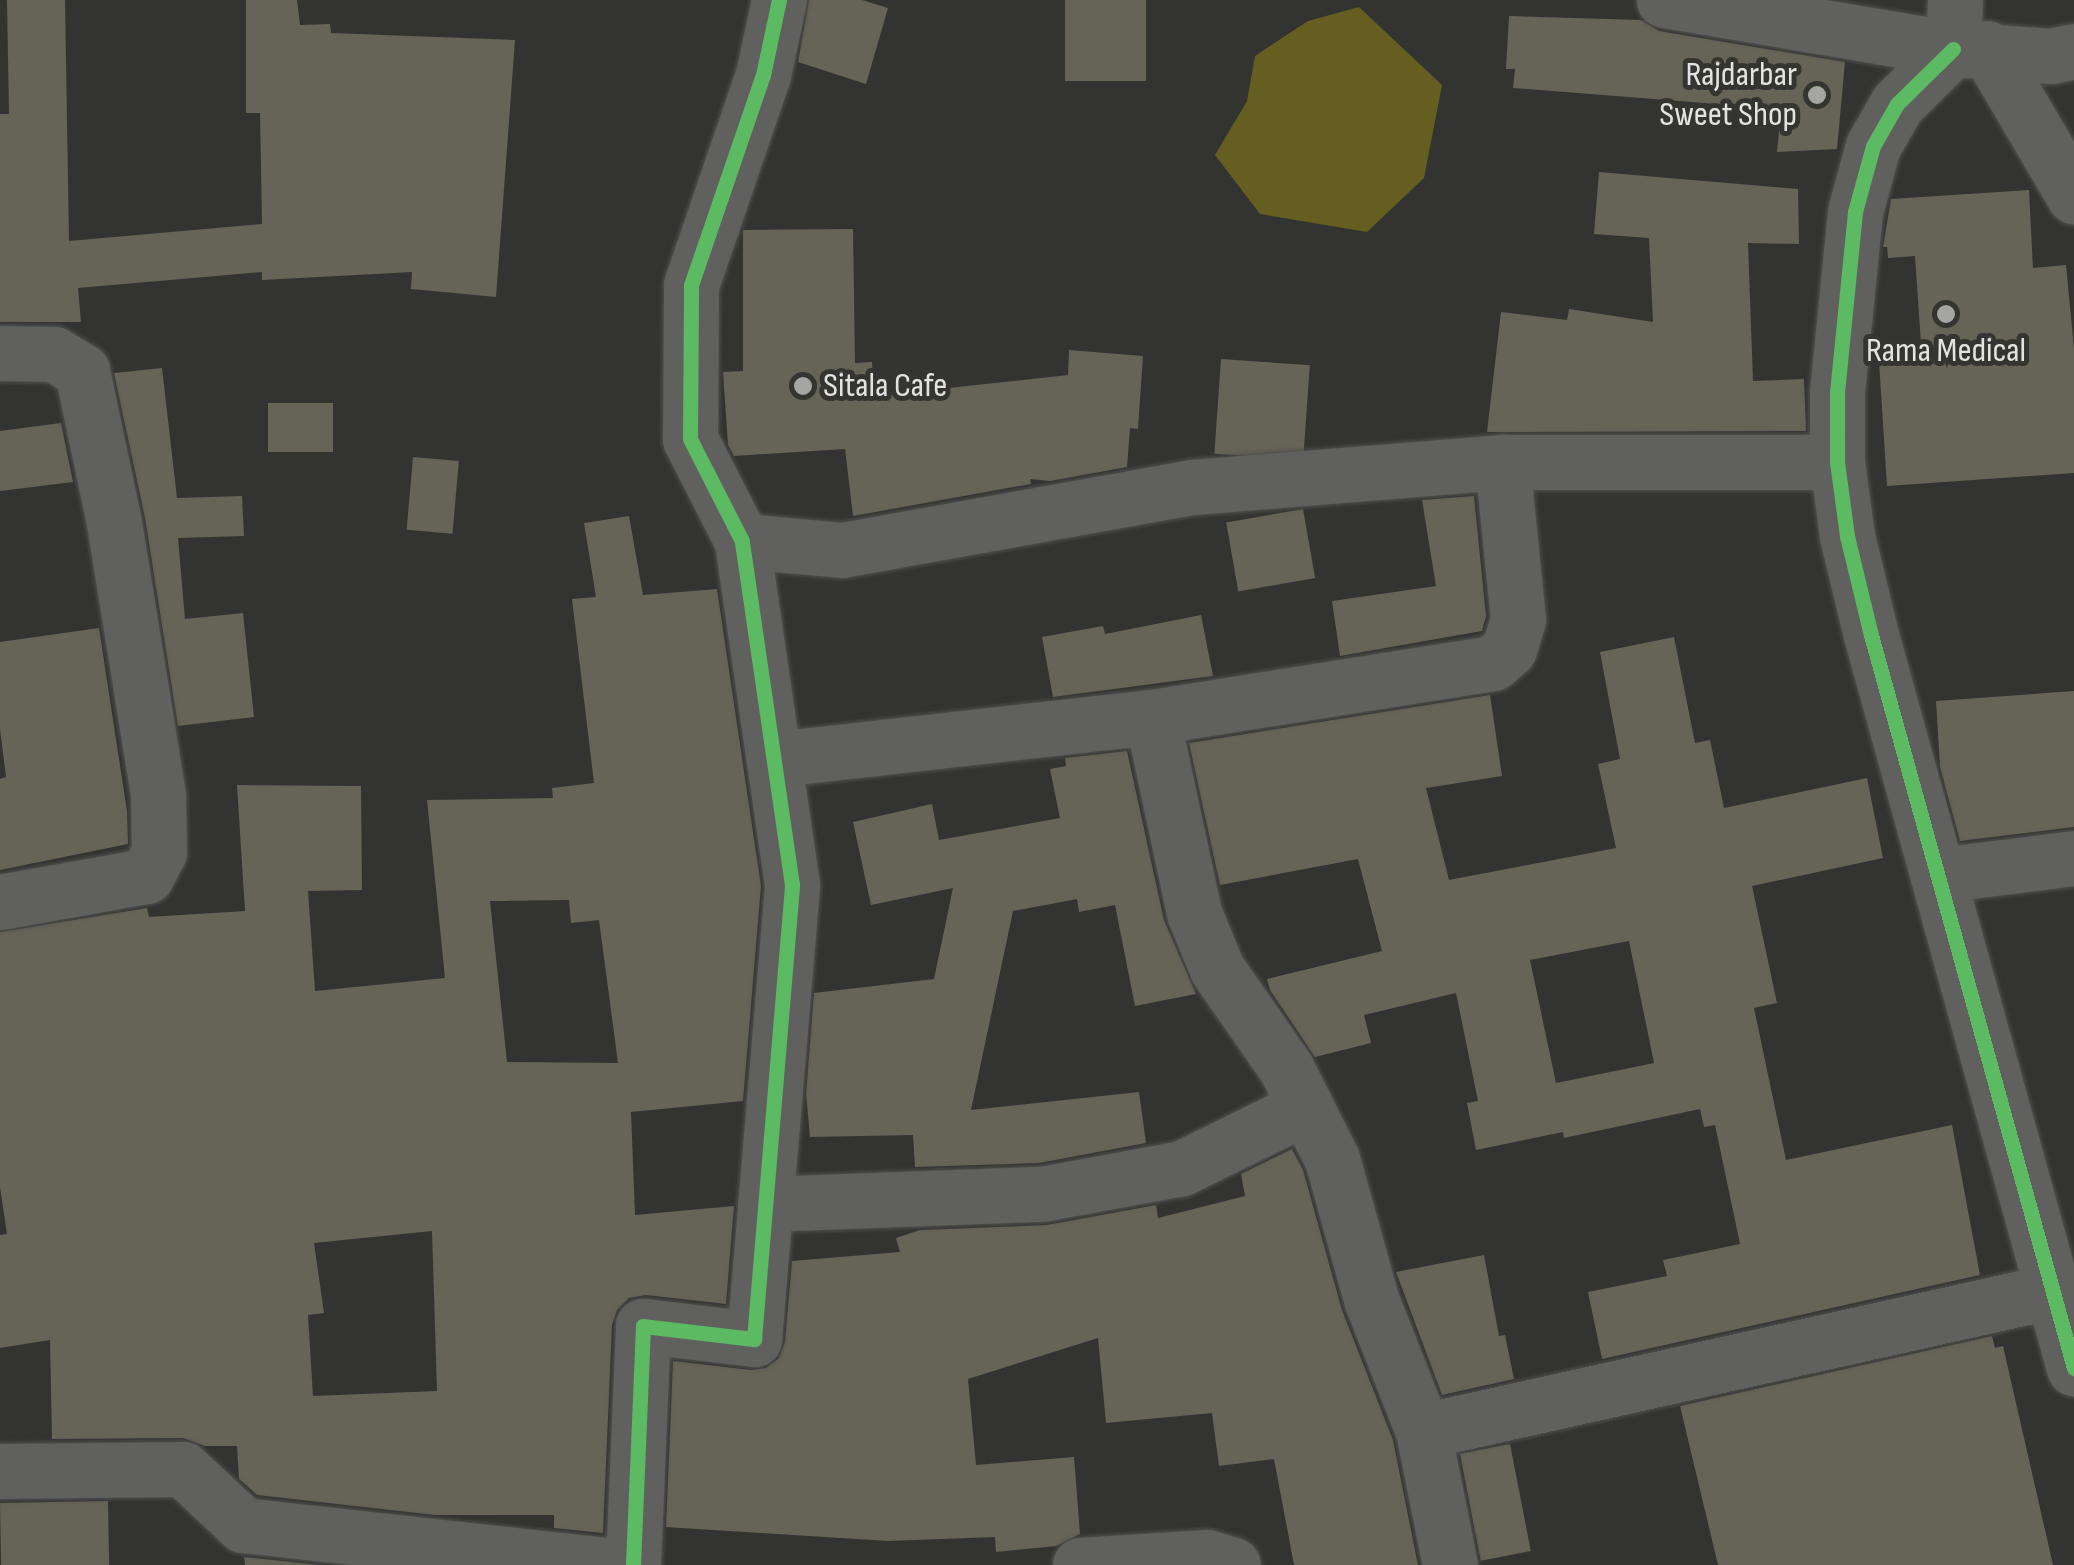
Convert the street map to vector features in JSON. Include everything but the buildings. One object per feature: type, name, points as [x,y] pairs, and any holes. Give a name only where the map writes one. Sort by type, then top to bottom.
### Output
[{"type":"street","points":[[633,1565],[643,1326],[754,1339],[792,885],[742,541],[690,438],[691,285],[763,76],[780,0]]},
{"type":"street","points":[[1664,0],[1965,32],[2062,53]]},
{"type":"street","points":[[1965,32],[2074,196]]},
{"type":"street","points":[[1965,32],[1897,104],[1873,146],[1859,196],[1837,392],[1837,462],[1848,536],[1871,635],[2074,1368]]},
{"type":"street","points":[[0,353],[54,354],[82,371],[118,542],[158,796],[159,852],[146,876],[0,902]]},
{"type":"street","points":[[742,541],[842,550],[1193,487],[1502,462],[1837,462]]},
{"type":"street","points":[[776,759],[1152,717],[1493,664],[1509,649],[1518,620],[1502,462]]},
{"type":"street","points":[[1152,717],[1194,913],[1217,969],[1286,1068],[1332,1159],[1372,1299],[1422,1431],[1450,1565]]},
{"type":"street","points":[[1939,874],[2074,858]]},
{"type":"street","points":[[765,1204],[1042,1194],[1182,1168],[1306,1107]]},
{"type":"street","points":[[1422,1431],[2053,1291]]},
{"type":"street","points":[[0,1472],[183,1469],[243,1526],[604,1565]]},
{"type":"street","points":[[1080,1565],[1207,1556],[1232,1565]]},
{"type":"shaded area","points":[[1359,7],[1442,85],[1424,178],[1367,232],[1260,214],[1215,155],[1247,101],[1255,56],[1308,21]]},
{"type":"cycle path","points":[[633,1565],[643,1326],[754,1339],[792,885],[742,541],[690,439],[691,285],[763,75],[779,0]]},
{"type":"cycle path","points":[[1953,49],[1897,104],[1873,146],[1855,212],[1837,392],[1837,462],[1847,536],[1871,635],[2074,1368]]},
{"type":"place","name":"Rajdarbar Sweet Shop","points":[[1817,95]]},
{"type":"place","name":"Rama Medical","points":[[1946,314]]},
{"type":"place","name":"Sitala Cafe","points":[[803,386]]}]
